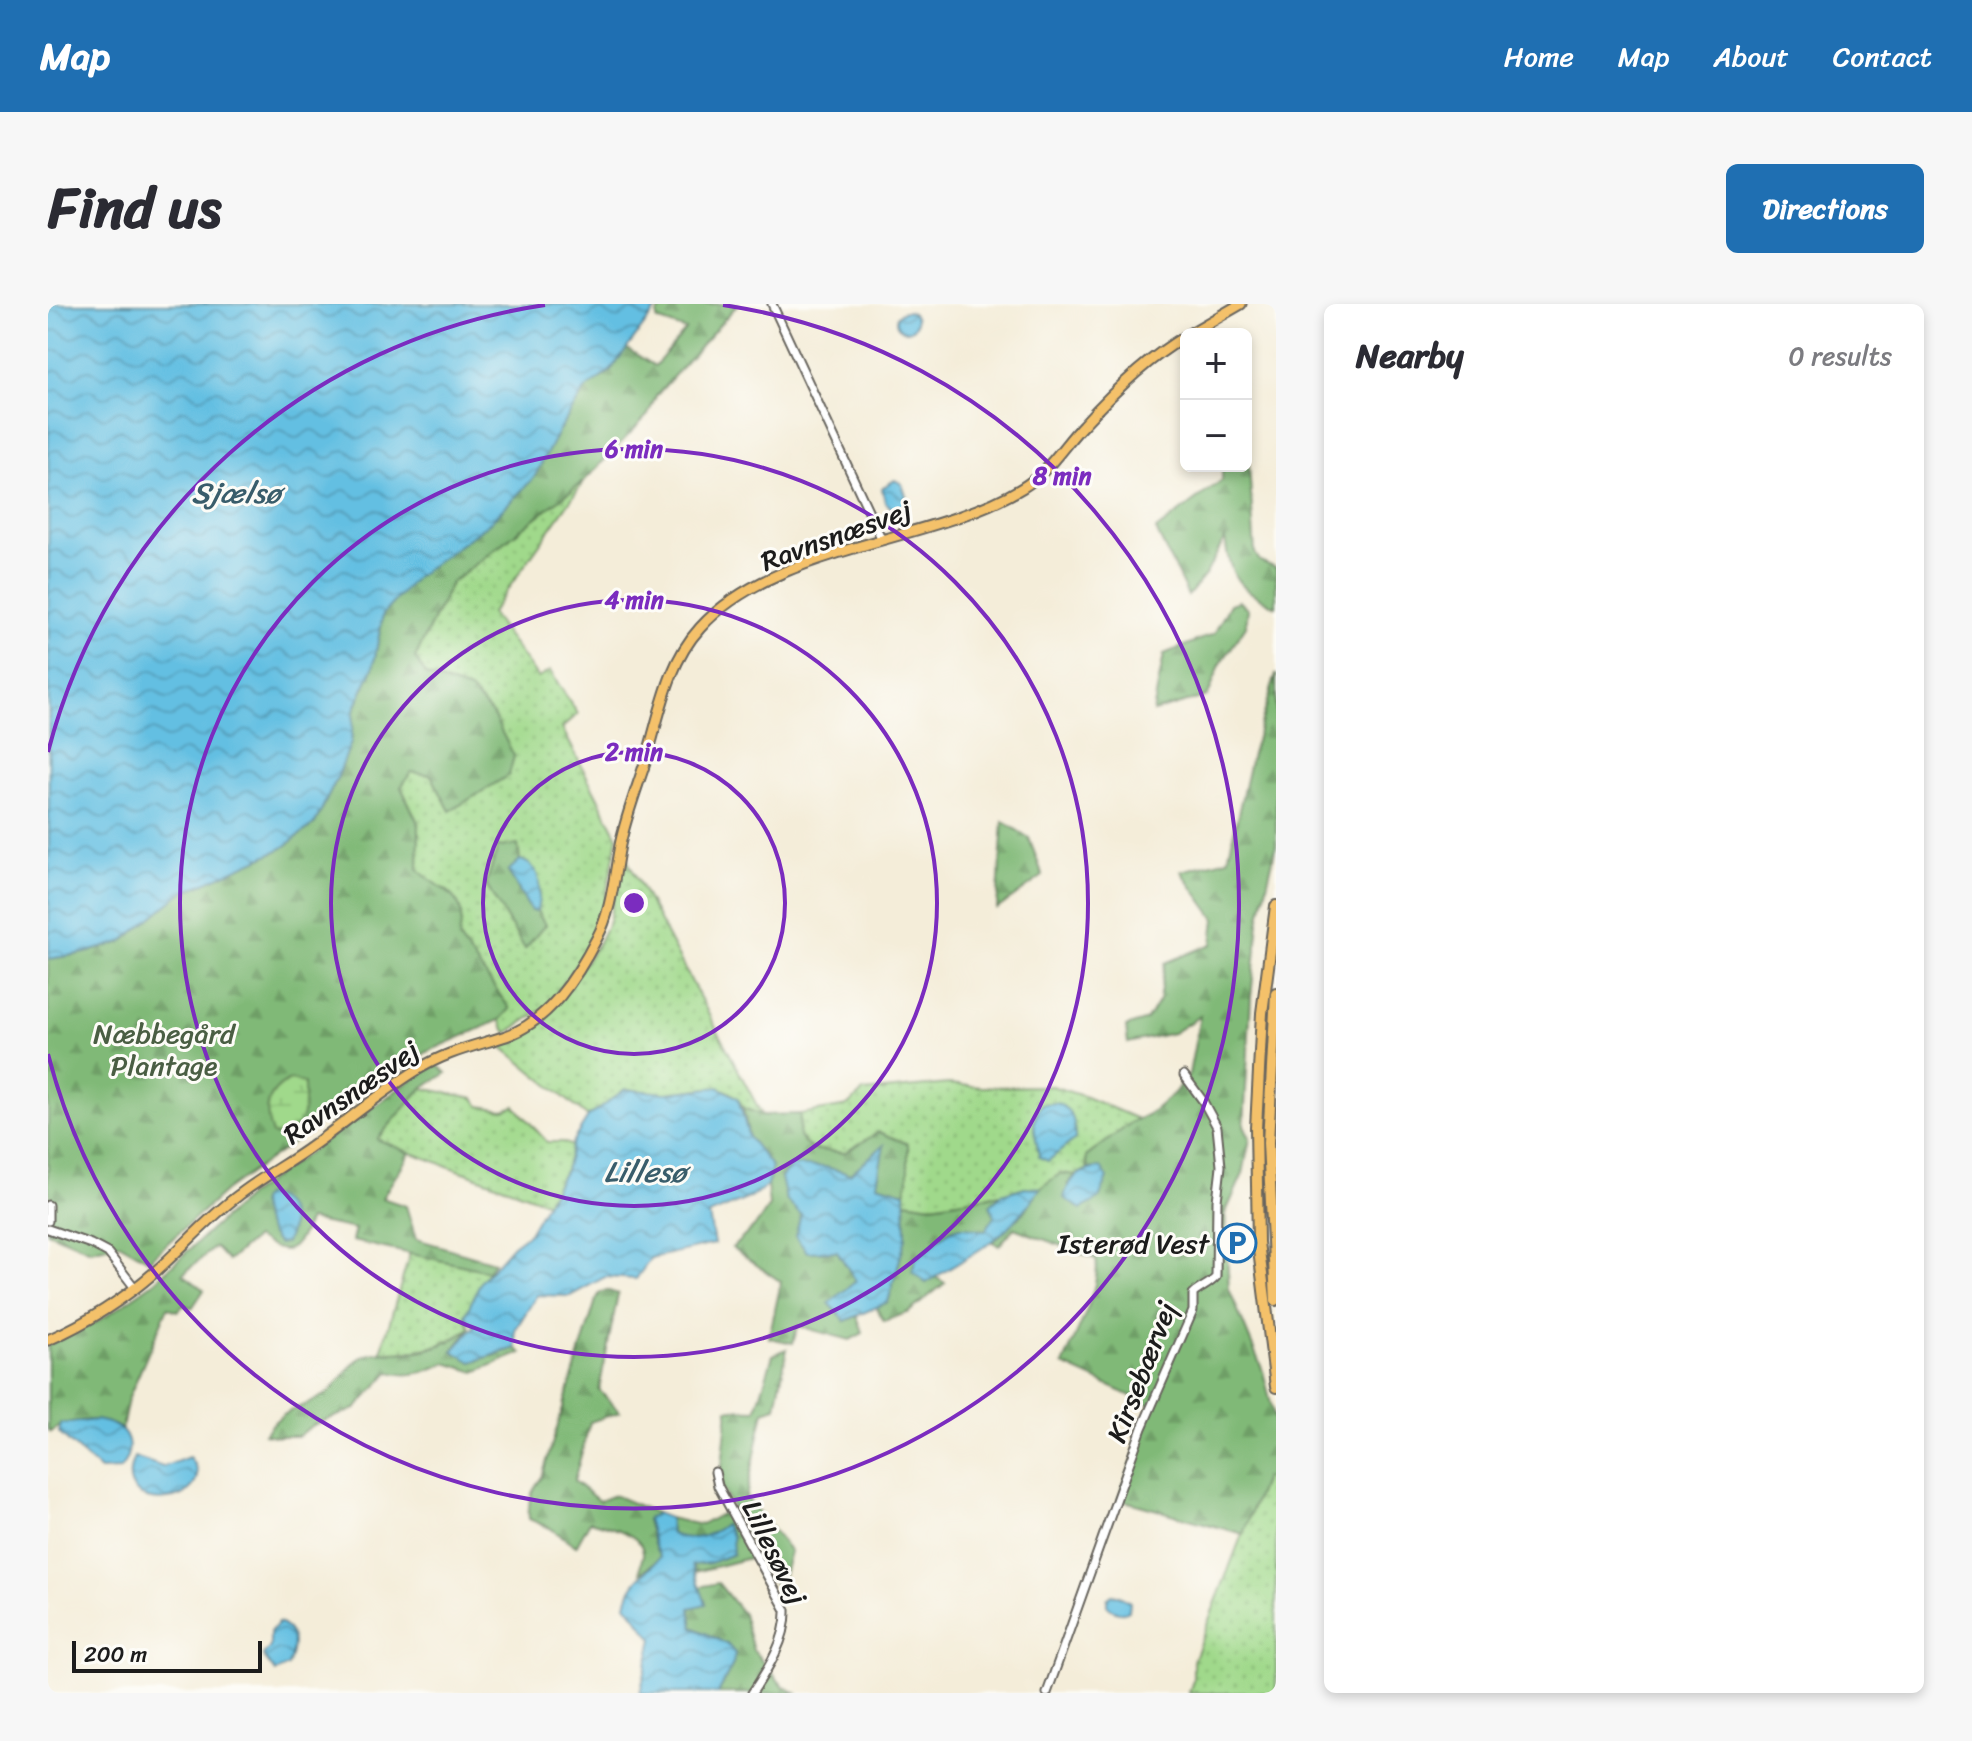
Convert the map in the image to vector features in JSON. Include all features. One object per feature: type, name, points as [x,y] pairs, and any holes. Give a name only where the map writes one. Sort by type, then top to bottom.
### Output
[{"type":"highway","points":[[1276,906],[1262,1013],[1256,1128],[1258,1242],[1276,1387]]},
{"type":"highway","points":[[1276,993],[1268,1143],[1276,1300]]},
{"type":"main road","name":"Ravnsnæsvej","points":[[1198,328],[1228,307],[1241,304]]},
{"type":"main road","name":"Ravnsnæsvej","points":[[48,1340],[100,1313],[135,1288],[238,1195],[310,1148],[415,1071],[456,1051],[510,1035],[549,1010],[597,939],[606,919],[621,840],[669,679],[683,651],[701,627],[725,606],[764,582],[797,568],[955,516],[1020,489],[1042,475],[1086,421],[1133,377],[1180,340]]},
{"type":"street","points":[[772,304],[882,540]]},
{"type":"street","name":"Kirsebærvej","points":[[1047,1693],[1142,1428],[1193,1311],[1193,1294],[1216,1277],[1217,1201],[1221,1166],[1217,1127],[1184,1075]]},
{"type":"street","points":[[48,1205],[48,1221]]},
{"type":"street","points":[[48,1229],[108,1253],[135,1288]]},
{"type":"street","name":"Lillesøvej","points":[[715,1472],[718,1486],[786,1610],[786,1625],[774,1655],[752,1693]]},
{"type":"green space","name":"Næbbegård Plantage","points":[[665,304],[738,304],[656,396],[648,415],[585,480],[451,583],[415,658],[427,676],[470,690],[493,715],[514,756],[509,775],[450,811],[431,775],[411,772],[401,787],[419,825],[418,869],[455,899],[461,913],[459,939],[510,1009],[500,1020],[427,1052],[322,1122],[225,1191],[149,1260],[119,1243],[91,1250],[48,1232],[51,1202],[48,1184],[48,959],[85,953],[122,942],[179,894],[283,848],[315,823],[351,742],[354,710],[373,668],[383,614],[393,599],[559,430],[586,388],[610,371],[626,348],[655,366],[686,330],[657,320],[657,314]]},
{"type":"green space","points":[[1222,472],[1249,472],[1255,553],[1260,561],[1276,568],[1276,606],[1253,594],[1238,581],[1229,563],[1225,538],[1206,574],[1188,596],[1156,530],[1222,480]]},
{"type":"green space","points":[[585,480],[491,613],[538,678],[550,671],[578,714],[562,728],[618,837],[601,920],[594,939],[546,1007],[507,1033],[500,1020],[510,1009],[459,939],[449,892],[427,880],[418,869],[419,825],[401,787],[411,772],[431,775],[470,690],[427,676],[415,658],[451,583]]},
{"type":"green space","points":[[1239,601],[1248,609],[1246,626],[1220,665],[1208,696],[1153,712],[1164,654],[1214,634],[1230,604]]},
{"type":"green space","points":[[1276,674],[1276,845],[1259,922],[1251,997],[1244,1125],[1250,1138],[1243,1174],[1225,1214],[1229,1289],[1263,1371],[1276,1424],[1276,1478],[1264,1478],[1243,1534],[1118,1499],[1153,1406],[1063,1365],[1091,1298],[1097,1271],[1096,1259],[1014,1228],[999,1246],[993,1242],[1025,1211],[1040,1188],[1061,1173],[1076,1175],[1067,1185],[1101,1168],[1088,1169],[1086,1157],[1132,1122],[1149,1114],[1174,1093],[1189,1074],[1200,1016],[1173,1033],[1128,1043],[1126,1027],[1147,1020],[1159,1000],[1165,963],[1212,944],[1215,919],[1181,871],[1228,859],[1250,761]]},
{"type":"green space","points":[[1003,821],[1029,838],[1043,876],[997,909]]},
{"type":"green space","points":[[518,845],[520,860],[508,872],[531,910],[537,911],[545,925],[525,949],[486,885],[498,847]]},
{"type":"green space","points":[[622,850],[762,1115],[743,1108],[730,1092],[712,1088],[665,1093],[626,1089],[588,1117],[500,1045],[530,1030],[550,1013],[599,942],[609,922]]},
{"type":"green space","points":[[437,1065],[447,1073],[422,1088],[377,1139],[410,1153],[382,1198],[406,1206],[416,1239],[494,1262],[488,1271],[352,1241],[355,1229],[309,1220],[298,1240],[288,1249],[275,1248],[255,1238],[228,1261],[215,1247],[183,1274],[204,1290],[192,1308],[184,1305],[177,1311],[168,1307],[128,1399],[122,1429],[86,1420],[67,1423],[51,1432],[48,1429],[48,1345],[99,1321],[149,1286],[249,1195]]},
{"type":"green space","points":[[290,1080],[304,1083],[303,1115],[296,1127],[281,1137],[272,1134],[267,1109],[271,1096]]},
{"type":"green space","points":[[948,1084],[1052,1086],[1138,1119],[1086,1157],[1088,1169],[1076,1175],[1061,1174],[1040,1188],[1025,1187],[1002,1194],[932,1205],[905,1201],[907,1144],[879,1132],[844,1153],[811,1149],[799,1137],[800,1114],[847,1106],[863,1092]]},
{"type":"green space","points":[[422,1088],[474,1098],[480,1106],[504,1110],[515,1106],[547,1142],[563,1142],[572,1146],[565,1170],[546,1202],[376,1140]]},
{"type":"green space","points":[[743,1108],[762,1115],[800,1114],[799,1137],[811,1149],[844,1153],[879,1132],[908,1144],[905,1192],[877,1184],[883,1146],[850,1174],[825,1167],[786,1200],[801,1215],[807,1252],[837,1251],[856,1281],[845,1321],[857,1316],[863,1333],[850,1340],[798,1326],[793,1343],[769,1338],[781,1282],[732,1248],[757,1224],[769,1206],[767,1186],[772,1167],[749,1138]]},
{"type":"green space","points":[[1002,1194],[990,1205],[995,1216],[985,1231],[965,1227],[951,1230],[916,1258],[926,1283],[935,1277],[945,1283],[909,1312],[884,1321],[876,1307],[888,1302],[906,1237],[905,1201],[932,1205]]},
{"type":"green space","points":[[410,1253],[488,1271],[465,1316],[470,1328],[449,1341],[427,1348],[381,1352]]},
{"type":"green space","points":[[606,1290],[618,1294],[599,1390],[620,1412],[590,1422],[574,1481],[599,1501],[614,1495],[656,1513],[647,1520],[661,1557],[641,1573],[642,1547],[631,1536],[590,1521],[576,1546],[550,1528],[529,1519],[531,1497],[542,1477],[596,1300]]},
{"type":"green space","points":[[470,1328],[453,1351],[472,1362],[516,1348],[522,1353],[475,1372],[446,1363],[418,1373],[389,1372],[356,1409],[313,1425],[298,1436],[264,1434],[280,1417],[330,1391],[364,1356],[429,1349],[450,1341]]},
{"type":"green space","points":[[787,1349],[776,1407],[764,1411],[746,1497],[790,1551],[782,1582],[783,1599],[720,1485],[728,1409],[756,1410],[773,1355]]},
{"type":"green space","points":[[1264,1478],[1276,1478],[1276,1693],[1189,1693],[1193,1661]]},
{"type":"green space","points":[[728,1510],[753,1557],[695,1572],[692,1564],[710,1563],[713,1534],[689,1541],[671,1534],[669,1518],[701,1525]]},
{"type":"green space","points":[[718,1583],[743,1614],[753,1650],[782,1685],[796,1693],[718,1693],[733,1664],[727,1644],[693,1627],[690,1608],[706,1603],[699,1587]]},
{"type":"water","name":"Sjælsø","points":[[48,304],[660,304],[610,371],[586,389],[559,430],[534,478],[489,523],[415,578],[383,614],[373,668],[354,710],[351,742],[315,823],[283,848],[180,894],[122,942],[49,959]]},
{"type":"water","points":[[902,311],[910,311],[916,321],[910,331],[902,331],[896,325],[896,317]]},
{"type":"water","points":[[895,480],[902,484],[907,499],[905,505],[894,510],[885,502],[882,488]]},
{"type":"water","points":[[520,860],[537,873],[537,911],[531,911],[508,871]]},
{"type":"water","name":"Lillesø","points":[[719,1087],[738,1098],[749,1138],[772,1167],[767,1186],[751,1197],[709,1215],[714,1244],[651,1258],[636,1279],[605,1277],[570,1296],[537,1295],[515,1330],[516,1348],[472,1362],[453,1351],[475,1326],[465,1316],[481,1281],[513,1245],[529,1233],[565,1170],[573,1141],[588,1117],[625,1089],[666,1093]]},
{"type":"water","points":[[1057,1103],[1072,1118],[1075,1139],[1048,1161],[1039,1157],[1035,1117],[1042,1104]]},
{"type":"water","points":[[884,1145],[877,1184],[905,1192],[906,1237],[888,1302],[845,1321],[829,1303],[856,1281],[837,1251],[807,1252],[795,1236],[801,1215],[786,1200],[781,1178],[791,1165],[825,1167],[850,1174]]},
{"type":"water","points":[[1101,1168],[1108,1178],[1099,1199],[1081,1209],[1064,1198],[1076,1176]]},
{"type":"water","points":[[1025,1187],[1040,1188],[1015,1221],[989,1243],[926,1283],[912,1272],[916,1258],[951,1230],[965,1227],[985,1231],[995,1216],[990,1205],[1002,1194]]},
{"type":"water","points":[[265,1195],[281,1202],[289,1213],[291,1228],[285,1243],[278,1244],[265,1224],[260,1200]]},
{"type":"water","points":[[95,1420],[114,1426],[126,1436],[128,1451],[120,1469],[100,1470],[59,1433],[60,1424]]},
{"type":"water","points":[[134,1457],[163,1467],[189,1457],[197,1473],[193,1486],[181,1495],[166,1499],[149,1498],[136,1491],[130,1478]]},
{"type":"water","points":[[656,1513],[669,1518],[671,1534],[686,1538],[700,1537],[725,1524],[732,1537],[733,1554],[710,1563],[692,1565],[706,1604],[690,1608],[693,1627],[727,1644],[735,1653],[733,1664],[718,1693],[640,1693],[653,1639],[626,1604],[635,1583],[660,1557],[647,1519]]},
{"type":"water","points":[[1112,1595],[1130,1602],[1129,1610],[1120,1612],[1109,1607],[1107,1599]]},
{"type":"water","points":[[278,1623],[289,1630],[293,1646],[288,1666],[275,1672],[263,1656],[270,1647],[270,1632]]},
{"type":"place","name":"Isterød Vest","points":[[1237,1243]]}]
